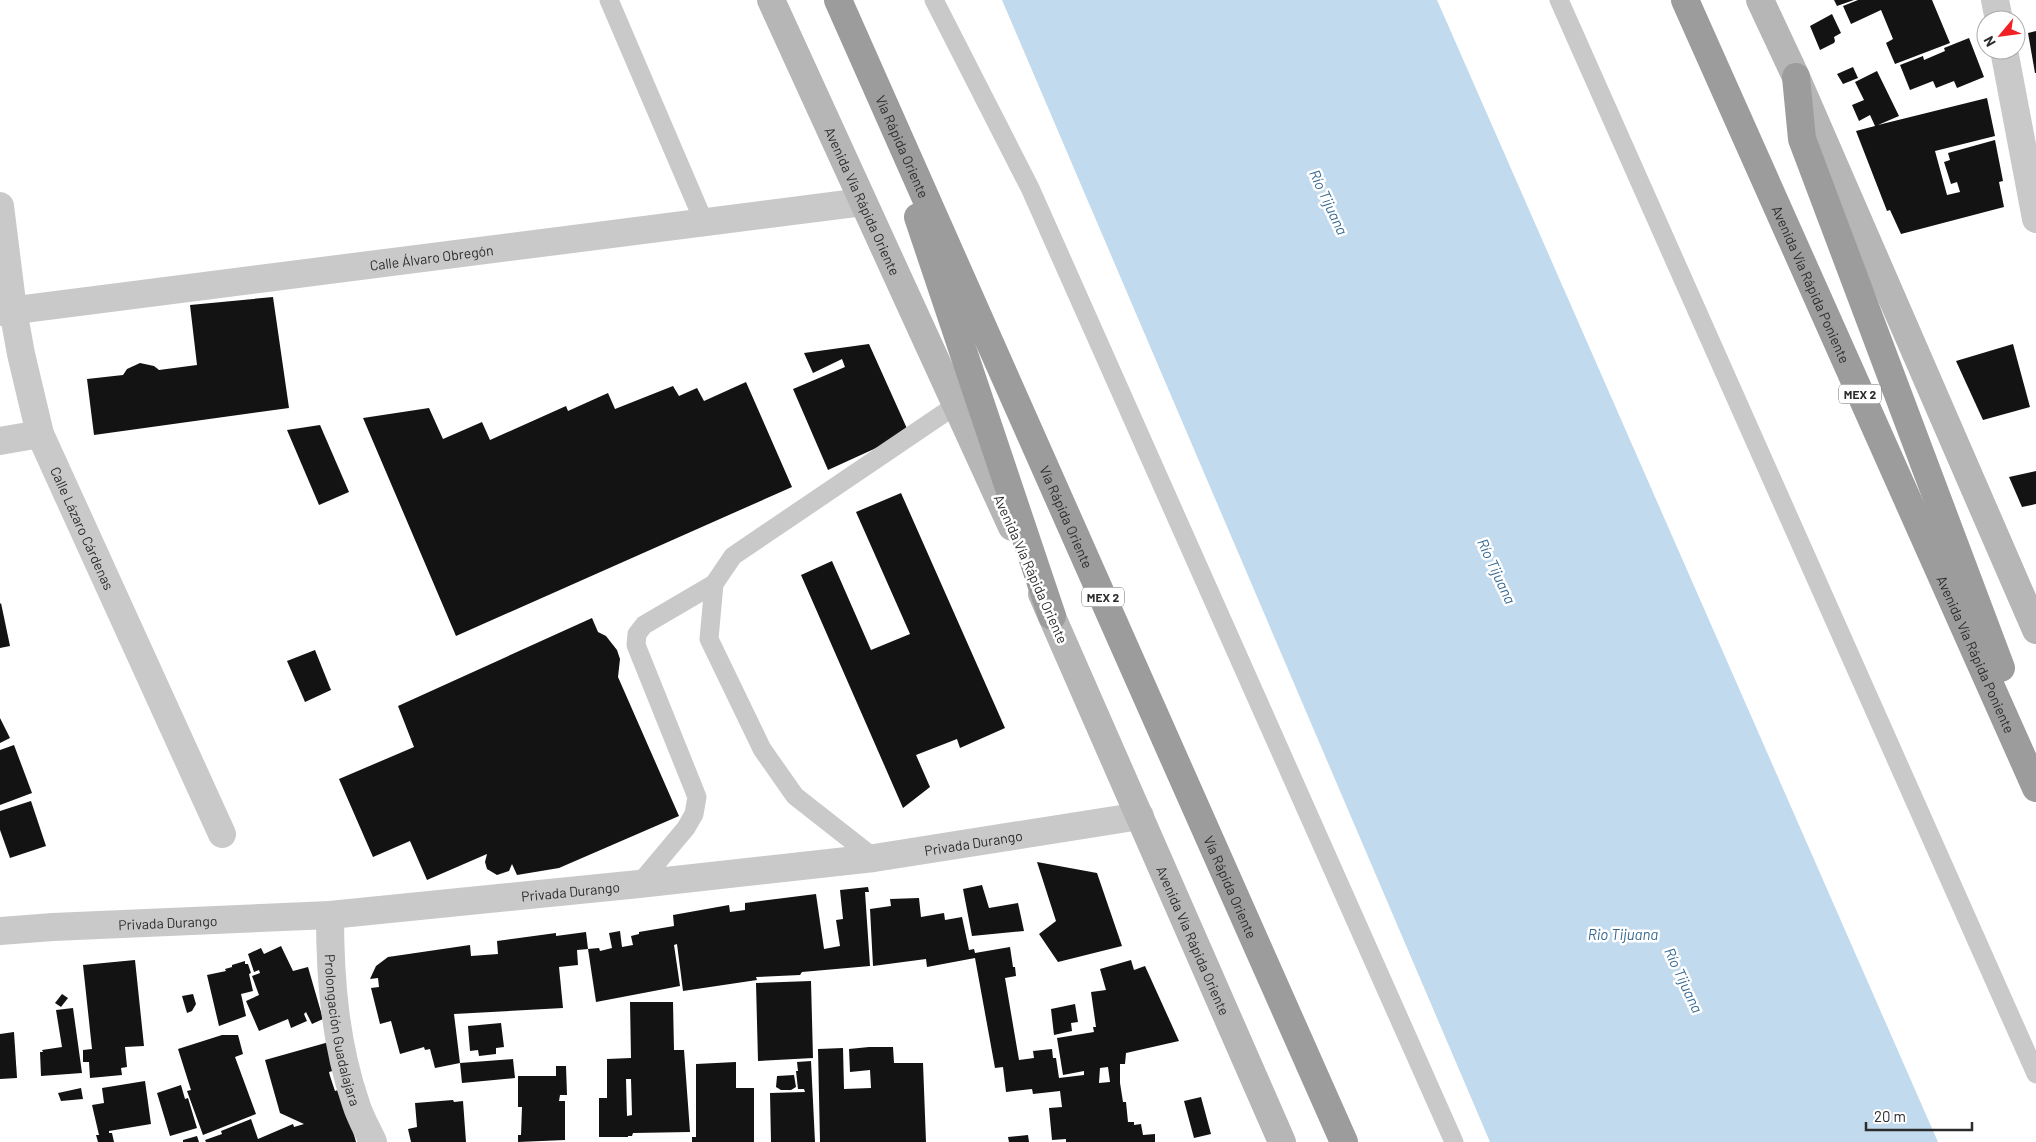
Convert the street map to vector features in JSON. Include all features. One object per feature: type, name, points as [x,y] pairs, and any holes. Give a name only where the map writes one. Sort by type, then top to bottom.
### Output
[{"type":"highway","name":"Vía Rápida Oriente","points":[[838,0],[1344,1142]]},
{"type":"highway","name":"Avenida Vía Rápida Poniente","points":[[1685,0],[2035,786]]},
{"type":"highway","points":[[862,52],[1052,616]]},
{"type":"highway","points":[[1796,77],[1802,139],[2023,727],[2035,786]]},
{"type":"main road","name":"Avenida Vía Rápida Oriente","points":[[771,0],[1052,616],[1282,1142]]},
{"type":"main road","points":[[1760,0],[1796,77],[2036,630]]},
{"type":"street","points":[[2006,60],[2036,219]]},
{"type":"street","name":"Calle Álvaro Obregón","points":[[6,311],[863,202]]},
{"type":"street","name":"Calle Lázaro Cárdenas","points":[[0,206],[6,311],[21,354],[40,434],[222,834]]},
{"type":"street","points":[[0,442],[40,434]]},
{"type":"street","name":"Privada Durango","points":[[0,931],[330,915],[639,884],[874,858],[1140,816]]},
{"type":"street","name":"Prolongación Guadalajara","points":[[330,915],[330,956],[336,1025],[356,1104],[373,1142]]},
{"type":"lane","points":[[609,0],[704,222]]},
{"type":"lane","points":[[934,0],[1030,188],[1454,1142]]},
{"type":"lane","points":[[1559,0],[2036,1074]]},
{"type":"lane","points":[[639,884],[686,828],[694,814],[697,797],[636,645],[637,634],[644,625],[714,584],[733,556],[956,405]]},
{"type":"lane","points":[[714,584],[710,639],[762,749],[795,796],[874,858]]},
{"type":"water","name":"Rio Tijuana","points":[[1002,0],[1437,0],[1938,1142],[1490,1142]]},
{"type":"building","points":[[1834,0],[1854,0],[1837,6]]},
{"type":"building","points":[[1858,0],[1932,0],[1950,43],[1895,64],[1886,43],[1893,39],[1881,10],[1851,24],[1843,6]]},
{"type":"building","points":[[1832,14],[1841,33],[1834,37],[1834,43],[1820,50],[1810,26]]},
{"type":"building","points":[[2036,31],[2036,73],[2035,73],[2028,33]]},
{"type":"building","points":[[1969,38],[1984,77],[1957,88],[1954,81],[1936,88],[1933,81],[1910,90],[1900,65],[1923,56],[1924,60],[1945,51],[1944,48]]},
{"type":"building","points":[[1853,67],[1858,78],[1843,84],[1837,74]]},
{"type":"building","points":[[1877,71],[1899,116],[1878,125],[1987,98],[1995,136],[1935,151],[1947,195],[1960,192],[1957,182],[1951,184],[1944,162],[1950,160],[1948,153],[1995,140],[2003,181],[1999,182],[2004,207],[1901,234],[1890,210],[1887,211],[1856,131],[1875,126],[1870,115],[1859,121],[1852,105],[1864,100],[1855,82]]},
{"type":"building","points":[[273,297],[289,408],[94,435],[87,379],[123,375],[127,369],[140,363],[154,366],[159,370],[197,365],[190,305]]},
{"type":"building","points":[[869,344],[909,433],[828,470],[793,389],[845,367],[842,359],[813,373],[804,353]]},
{"type":"building","points":[[2013,344],[2030,407],[1983,420],[1956,361]]},
{"type":"building","points":[[746,382],[792,487],[456,636],[363,418],[429,408],[443,439],[482,422],[490,440],[566,406],[568,411],[608,393],[615,409],[673,386],[679,396],[697,388],[704,401]]},
{"type":"building","points":[[320,425],[349,492],[319,505],[287,430]]},
{"type":"building","points":[[2036,471],[2036,504],[2022,507],[2009,477]]},
{"type":"building","points":[[901,493],[1005,728],[960,748],[957,739],[916,755],[930,787],[903,808],[801,575],[832,561],[871,650],[910,634],[856,512]]},
{"type":"building","points":[[0,604],[10,646],[0,648]]},
{"type":"building","points":[[592,618],[598,632],[606,636],[617,650],[620,659],[618,677],[679,816],[559,868],[517,875],[512,864],[509,871],[497,875],[487,869],[485,862],[487,854],[427,880],[410,841],[373,857],[339,779],[414,747],[398,706]]},
{"type":"building","points":[[315,650],[331,690],[305,702],[287,661]]},
{"type":"building","points":[[0,718],[10,738],[0,743]]},
{"type":"building","points":[[14,745],[32,793],[0,805],[0,750]]},
{"type":"building","points":[[31,801],[46,846],[10,858],[0,830],[0,811]]},
{"type":"building","points":[[1037,862],[1097,873],[1122,946],[1058,962],[1039,934],[1056,921]]},
{"type":"building","points":[[982,885],[989,908],[1018,903],[1024,931],[972,936],[963,889]]},
{"type":"building","points":[[868,887],[869,892],[865,892],[870,966],[802,972],[800,975],[756,977],[757,980],[683,991],[677,944],[674,945],[680,986],[596,1002],[588,949],[599,948],[600,951],[612,948],[609,933],[620,931],[622,947],[633,945],[631,936],[639,934],[639,932],[674,926],[673,915],[729,905],[730,912],[745,910],[745,903],[816,894],[824,949],[840,946],[836,920],[843,919],[840,890]]},
{"type":"building","points":[[919,898],[921,917],[944,913],[945,920],[962,917],[969,950],[974,949],[975,953],[1010,947],[1016,976],[1005,978],[1019,1060],[1034,1058],[1033,1051],[1052,1049],[1053,1058],[1056,1058],[1059,1078],[1084,1075],[1084,1071],[1063,1075],[1057,1038],[1094,1032],[1093,1027],[1096,1027],[1091,992],[1106,990],[1100,969],[1131,960],[1134,970],[1145,966],[1179,1041],[1126,1053],[1125,1064],[1120,1064],[1120,1083],[1123,1102],[1126,1102],[1128,1122],[1134,1122],[1134,1125],[1141,1124],[1143,1135],[1155,1134],[1155,1142],[1066,1142],[1066,1139],[1052,1140],[1049,1108],[1062,1107],[1060,1091],[1033,1094],[1032,1089],[1006,1092],[1003,1067],[995,1068],[975,958],[927,967],[926,959],[873,966],[870,909],[891,906],[890,899]],"holes":[[[1108,1067],[1110,1082],[1099,1083],[1100,1068]]]},
{"type":"building","points":[[586,932],[588,949],[577,950],[578,965],[559,967],[563,1008],[454,1014],[460,1063],[435,1068],[430,1049],[425,1050],[424,1047],[400,1054],[391,1021],[380,1024],[371,988],[379,987],[378,978],[370,979],[376,966],[388,957],[470,945],[471,956],[498,954],[497,941],[556,933],[556,936]]},
{"type":"building","points":[[281,946],[293,971],[308,967],[323,1019],[312,1024],[306,1012],[304,1014],[307,1021],[291,1028],[288,1019],[259,1031],[246,1001],[259,995],[252,976],[260,973],[259,970],[254,972],[248,954],[261,948],[264,954]]},
{"type":"building","points":[[135,960],[144,1046],[125,1047],[127,1067],[121,1068],[122,1075],[90,1078],[89,1062],[83,1062],[83,1050],[92,1049],[83,965]]},
{"type":"building","points":[[245,961],[251,973],[249,974],[253,991],[241,994],[246,1016],[219,1026],[207,975],[226,971],[225,969],[232,967],[232,965]]},
{"type":"building","points":[[811,981],[813,1058],[758,1061],[756,983]]},
{"type":"building","points":[[62,994],[68,998],[61,1007],[55,1003]]},
{"type":"building","points":[[193,994],[196,1004],[192,1011],[187,1013],[182,996]]},
{"type":"building","points":[[630,1002],[673,1002],[674,1050],[684,1050],[690,1132],[633,1133],[632,1136],[628,1137],[599,1137],[599,1098],[607,1098],[607,1059],[631,1058]],"holes":[[[626,1079],[631,1079],[632,1115],[627,1116]]]},
{"type":"building","points":[[1075,1004],[1078,1022],[1071,1023],[1072,1031],[1054,1035],[1051,1009]]},
{"type":"building","points":[[73,1008],[82,1073],[41,1076],[40,1052],[43,1052],[42,1050],[62,1047],[56,1010]]},
{"type":"building","points":[[501,1023],[504,1047],[496,1048],[496,1054],[479,1056],[478,1050],[470,1051],[468,1026]]},
{"type":"building","points":[[14,1032],[17,1078],[0,1079],[0,1034]]},
{"type":"building","points":[[222,1035],[238,1035],[243,1054],[235,1057],[256,1114],[203,1135],[187,1091],[191,1090],[178,1049]]},
{"type":"building","points":[[329,1042],[336,1070],[329,1072],[330,1076],[335,1091],[341,1089],[356,1142],[206,1142],[205,1140],[222,1134],[221,1131],[251,1119],[258,1139],[293,1124],[294,1127],[304,1124],[280,1113],[265,1060]]},
{"type":"building","points":[[893,1047],[894,1063],[923,1063],[926,1142],[820,1142],[818,1049],[843,1048],[844,1089],[871,1088],[870,1070],[850,1072],[849,1049]]},
{"type":"building","points":[[513,1059],[515,1078],[462,1083],[460,1063]]},
{"type":"building","points":[[811,1061],[815,1142],[771,1142],[770,1093],[805,1092],[804,1089],[798,1089],[797,1062]]},
{"type":"building","points":[[736,1062],[736,1088],[754,1088],[754,1142],[692,1142],[692,1137],[696,1137],[696,1064]]},
{"type":"building","points":[[556,1066],[566,1066],[567,1095],[560,1095],[559,1101],[565,1101],[565,1140],[518,1142],[518,1135],[521,1135],[522,1107],[518,1107],[518,1076],[556,1076]]},
{"type":"building","points":[[794,1075],[796,1087],[791,1090],[781,1090],[776,1087],[777,1076]]},
{"type":"building","points":[[145,1081],[151,1124],[109,1131],[109,1133],[112,1133],[114,1142],[98,1142],[96,1135],[99,1135],[92,1105],[104,1103],[102,1088]]},
{"type":"building","points":[[181,1085],[185,1099],[188,1098],[197,1128],[170,1136],[157,1093]]},
{"type":"building","points":[[81,1088],[83,1099],[61,1101],[58,1093]]},
{"type":"building","points":[[1201,1097],[1211,1134],[1194,1138],[1184,1101]]},
{"type":"building","points":[[453,1100],[454,1102],[463,1101],[466,1142],[411,1142],[408,1129],[417,1127],[415,1103]]},
{"type":"building","points":[[1028,1135],[1029,1142],[1009,1142],[1008,1137]]},
{"type":"building","points":[[197,1136],[199,1142],[183,1142],[183,1140]]},
{"type":"water label","name":"Río Tijuana","points":[[1329,202]]},
{"type":"water label","name":"Río Tijuana","points":[[1497,571]]},
{"type":"water label","name":"Río Tijuana","points":[[1684,980]]}]
